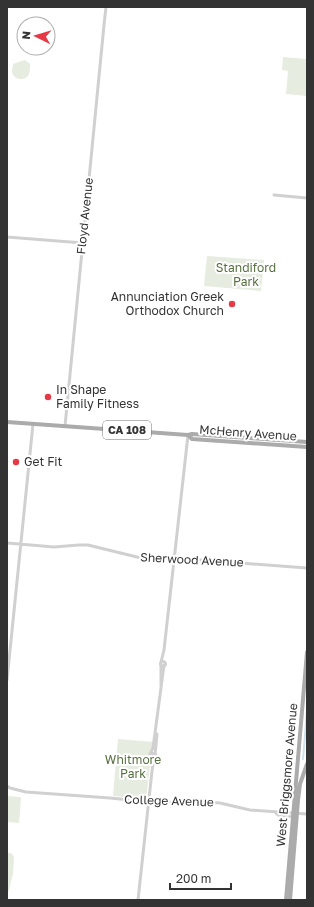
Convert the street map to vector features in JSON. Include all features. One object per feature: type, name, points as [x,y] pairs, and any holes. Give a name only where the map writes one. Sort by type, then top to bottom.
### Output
[{"type":"main road","name":"McHenry Avenue","points":[[7,422],[307,442]]},
{"type":"main road","name":"McHenry Avenue","points":[[188,435],[192,438],[307,447]]},
{"type":"main road","name":"West Briggsmore Avenue","points":[[290,900],[307,652]]},
{"type":"main road","name":"West Briggsmore Avenue","points":[[286,900],[300,787],[307,764]]},
{"type":"street","name":"Floyd Avenue","points":[[65,426],[106,7]]},
{"type":"street","points":[[274,195],[307,198]]},
{"type":"street","points":[[7,238],[82,243]]},
{"type":"street","points":[[7,680],[34,424]]},
{"type":"street","points":[[138,900],[152,771],[152,759],[149,757],[153,748],[162,682],[164,650],[188,435]]},
{"type":"street","name":"Sherwood Avenue","points":[[7,543],[54,547],[84,545],[148,559],[174,558],[307,568]]},
{"type":"street","points":[[152,759],[156,757],[156,728]]},
{"type":"street","points":[[150,754],[155,754]]},
{"type":"street","name":"College Avenue","points":[[7,786],[26,792],[110,798],[148,803],[166,804],[189,801],[220,803],[247,810],[296,814],[307,813]]},
{"type":"green space","points":[[283,57],[307,59],[307,96],[286,94],[288,71],[282,70]]},
{"type":"green space","points":[[25,60],[30,64],[29,74],[25,78],[19,79],[13,74],[13,64]]},
{"type":"green space","name":"Standiford Park","points":[[207,256],[264,260],[261,291],[204,286]]},
{"type":"green space","name":"Whitmore Park","points":[[118,739],[153,742],[153,746],[148,756],[150,765],[146,799],[113,796]]},
{"type":"green space","points":[[7,796],[21,798],[19,823],[7,822]]},
{"type":"green space","points":[[7,853],[11,853],[14,857],[13,873],[9,891],[7,891]]},
{"type":"waterway","points":[[303,759],[307,711]]},
{"type":"place","name":"Annunciation Greek Orthodox Church","points":[[232,304]]},
{"type":"place","name":"In Shape Family Fitness","points":[[48,397]]},
{"type":"place","name":"Get Fit","points":[[16,462]]}]
